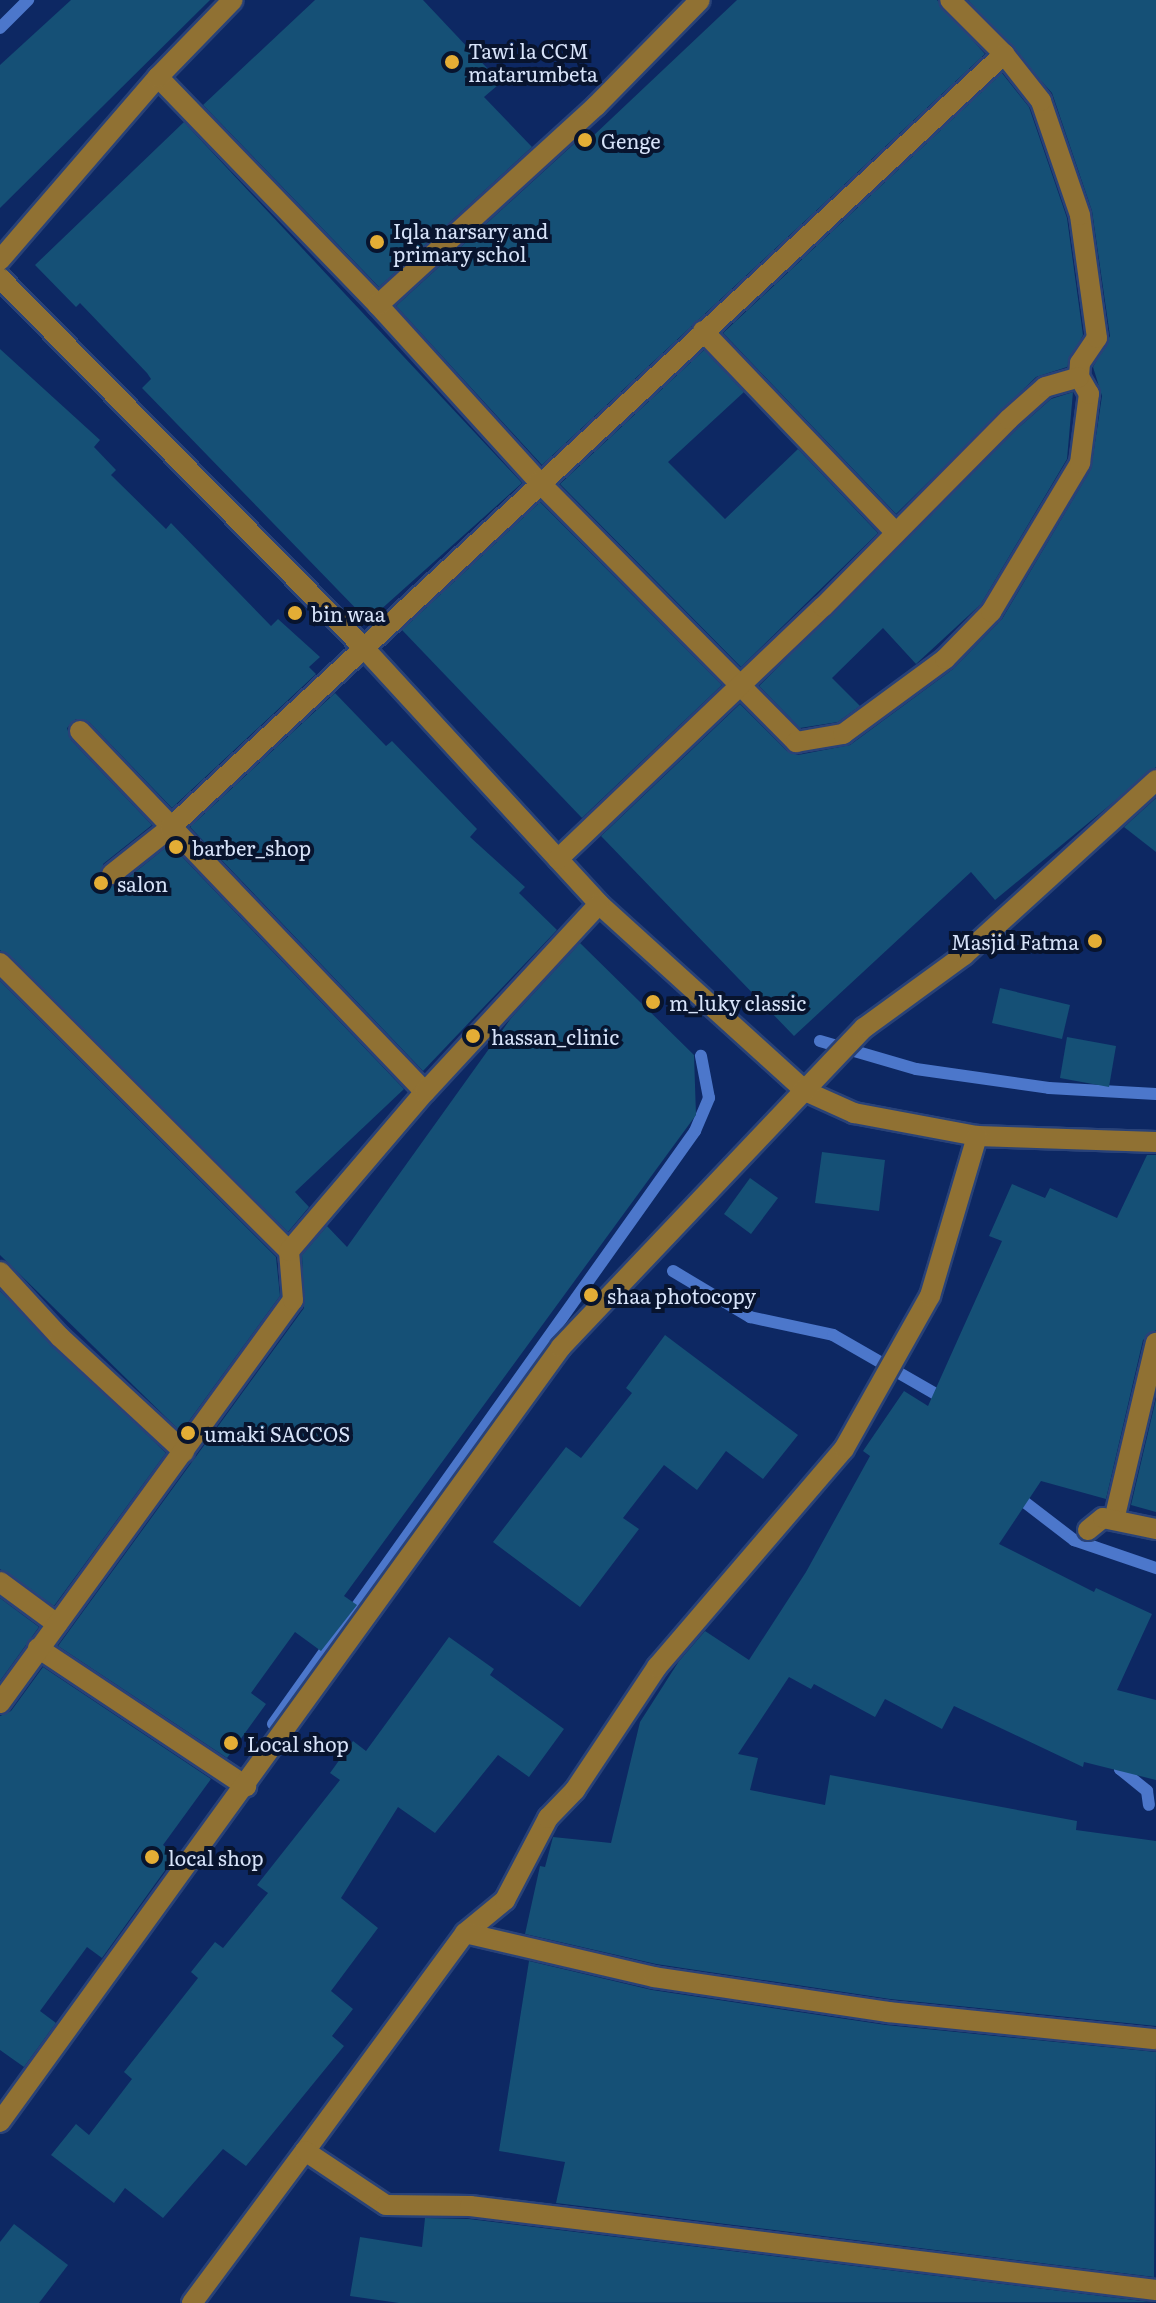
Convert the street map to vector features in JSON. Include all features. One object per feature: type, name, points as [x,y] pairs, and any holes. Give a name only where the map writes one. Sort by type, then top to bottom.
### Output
[{"type":"street","points":[[0,260],[158,77],[233,0]]},
{"type":"street","points":[[378,305],[596,106],[700,0]]},
{"type":"street","points":[[158,77],[378,305],[539,482],[796,742],[843,734],[945,659],[991,612],[1080,463],[1089,394],[1079,377],[1080,363],[1097,338],[1080,215],[1041,101],[1004,54],[950,0]]},
{"type":"street","points":[[112,874],[170,828],[539,482],[1004,54]]},
{"type":"street","points":[[0,278],[364,648],[599,904],[805,1091],[854,1113],[977,1136],[1156,1142]]},
{"type":"street","points":[[703,331],[896,533]]},
{"type":"street","points":[[558,859],[1045,387],[1079,377]]},
{"type":"street","points":[[80,731],[425,1092]]},
{"type":"street","points":[[0,2122],[561,1347],[864,1028],[964,955],[1156,780]]},
{"type":"street","points":[[289,1251],[425,1092],[599,904]]},
{"type":"street","points":[[0,963],[289,1251],[293,1300],[0,1703]]},
{"type":"street","points":[[192,2303],[465,1933],[505,1900],[548,1818],[575,1790],[657,1667],[844,1449],[930,1296],[977,1136]]},
{"type":"street","points":[[0,1272],[60,1337],[184,1452]]},
{"type":"street","points":[[1114,1520],[1156,1343]]},
{"type":"street","points":[[1088,1530],[1103,1518],[1156,1529]]},
{"type":"street","points":[[0,1582],[57,1624]]},
{"type":"street","points":[[38,1648],[246,1786]]},
{"type":"street","points":[[465,1933],[669,1979],[888,2012],[1156,2039]]},
{"type":"street","points":[[305,2151],[386,2205],[470,2206],[1156,2290]]},
{"type":"building","points":[[71,0],[210,0],[0,208],[0,65]]},
{"type":"building","points":[[315,0],[423,0],[487,68],[498,85],[484,97],[532,147],[379,287],[203,105]]},
{"type":"building","points":[[737,0],[937,0],[985,54],[542,465],[396,306],[588,131],[593,136]]},
{"type":"building","points":[[968,0],[1156,0],[1156,767],[995,900],[971,872],[794,1036],[601,836],[740,704],[787,751],[798,755],[850,745],[953,669],[1002,619],[1091,469],[1102,396],[1093,367],[1110,336],[1092,211],[1052,93]]},
{"type":"building","points":[[1002,73],[1029,107],[1067,218],[1083,335],[1067,367],[1036,377],[896,514],[723,333]]},
{"type":"building","points":[[184,122],[522,483],[368,621],[142,388],[151,379],[147,373],[80,303],[76,307],[35,265]]},
{"type":"building","points":[[0,349],[100,440],[94,447],[116,470],[111,475],[166,529],[171,523],[271,626],[278,619],[320,657],[309,667],[316,674],[172,808],[89,722],[76,719],[67,728],[71,740],[152,825],[103,864],[102,883],[119,885],[170,844],[404,1089],[295,1192],[309,1207],[288,1232],[0,950]]},
{"type":"building","points":[[704,350],[744,392],[668,462],[725,519],[798,449],[878,533],[741,667],[560,484]]},
{"type":"building","points":[[1073,392],[1067,459],[981,604],[916,664],[883,628],[832,678],[860,706],[838,722],[800,728],[759,686],[1018,428],[1051,399]]},
{"type":"building","points":[[540,502],[722,685],[582,818],[402,630]]},
{"type":"building","points":[[335,693],[386,746],[392,741],[477,829],[470,837],[525,887],[519,893],[557,930],[423,1071],[190,827]]},
{"type":"building","points":[[1156,798],[1156,852],[1124,827]]},
{"type":"building","points":[[580,943],[694,1055],[696,1115],[344,1596],[357,1605],[321,1651],[295,1632],[251,1693],[266,1704],[227,1758],[58,1646],[304,1308],[302,1255],[327,1226],[347,1247],[511,1018]]},
{"type":"building","points":[[0,981],[276,1257],[280,1296],[181,1432],[0,1255]]},
{"type":"building","points":[[1000,988],[1070,1005],[1062,1039],[992,1023]]},
{"type":"building","points":[[1067,1037],[1116,1046],[1109,1087],[1060,1078]]},
{"type":"building","points":[[822,1152],[885,1160],[879,1211],[815,1203]]},
{"type":"building","points":[[1147,1155],[1156,1155],[1156,1330],[1143,1340],[1106,1499],[1041,1481],[999,1544],[1094,1592],[1096,1588],[1152,1614],[1117,1690],[1156,1700],[1156,1780],[1084,1762],[1083,1767],[954,1706],[942,1729],[885,1699],[875,1717],[814,1684],[811,1689],[789,1677],[738,1754],[758,1758],[750,1790],[825,1805],[830,1775],[1077,1821],[1076,1830],[1156,1841],[1156,2026],[890,1999],[656,1964],[525,1934],[540,1866],[545,1867],[553,1837],[611,1843],[640,1722],[679,1661],[705,1631],[749,1660],[806,1572],[870,1456],[863,1451],[904,1391],[928,1406],[1002,1241],[989,1236],[1012,1184],[1045,1198],[1050,1188],[1117,1218]]},
{"type":"building","points":[[750,1178],[778,1198],[751,1234],[724,1214]]},
{"type":"building","points":[[0,1291],[166,1453],[54,1606],[0,1569]]},
{"type":"building","points":[[665,1335],[798,1435],[763,1479],[726,1451],[697,1490],[664,1465],[623,1518],[639,1529],[580,1607],[493,1542],[566,1447],[581,1458],[632,1393],[626,1388]]},
{"type":"building","points":[[1156,1399],[1156,1512],[1131,1505]]},
{"type":"building","points":[[0,1598],[39,1627],[0,1681]]},
{"type":"building","points":[[449,1637],[494,1669],[490,1675],[564,1729],[529,1777],[498,1755],[435,1833],[398,1807],[341,1898],[378,1928],[331,1991],[353,2009],[332,2036],[344,2046],[246,2166],[223,2149],[163,2218],[125,2188],[114,2203],[51,2155],[76,2124],[89,2135],[132,2079],[124,2072],[198,1978],[191,1972],[215,1942],[223,1948],[268,1893],[257,1885],[340,1780],[330,1773],[353,1741],[366,1751]]},
{"type":"building","points":[[43,1667],[211,1779],[163,1845],[176,1855],[102,1958],[87,1947],[40,2011],[56,2023],[24,2067],[0,2050],[0,1716],[11,1711]]},
{"type":"building","points":[[529,1961],[652,1990],[886,2025],[1156,2052],[1154,2277],[556,2203],[565,2162],[499,2151]]},
{"type":"building","points":[[425,2218],[469,2219],[1151,2302],[399,2303],[350,2296],[360,2237],[422,2247]]},
{"type":"building","points":[[14,2224],[68,2265],[39,2303],[0,2303],[0,2242]]},
{"type":"waterway","points":[[0,28],[28,0]]},
{"type":"waterway","points":[[820,1041],[916,1069],[1049,1088],[1156,1094]]},
{"type":"waterway","points":[[273,1724],[695,1131],[709,1098],[701,1056]]},
{"type":"waterway","points":[[673,1271],[750,1317],[833,1335],[946,1400]]},
{"type":"waterway","points":[[1014,1494],[1074,1540],[1156,1568]]},
{"type":"waterway","points":[[1120,1759],[1120,1769],[1147,1791],[1149,1805]]},
{"type":"place","name":"Tawi la CCM matarumbeta","points":[[452,62]]},
{"type":"place","name":"Genge","points":[[585,140]]},
{"type":"place","name":"Iqla narsary and primary schol","points":[[377,242]]},
{"type":"place","name":"bin waa","points":[[295,613]]},
{"type":"place","name":"barber_shop","points":[[176,847]]},
{"type":"place","name":"salon","points":[[101,883]]},
{"type":"place","name":"Masjid Fatma","points":[[1095,941]]},
{"type":"place","name":"m_luky classic","points":[[653,1002]]},
{"type":"place","name":"hassan_clinic","points":[[473,1036]]},
{"type":"place","name":"shaa photocopy","points":[[591,1295]]},
{"type":"place","name":"umaki SACCOS","points":[[188,1433]]},
{"type":"place","name":"Local shop","points":[[231,1743]]},
{"type":"place","name":"local shop","points":[[152,1857]]}]
